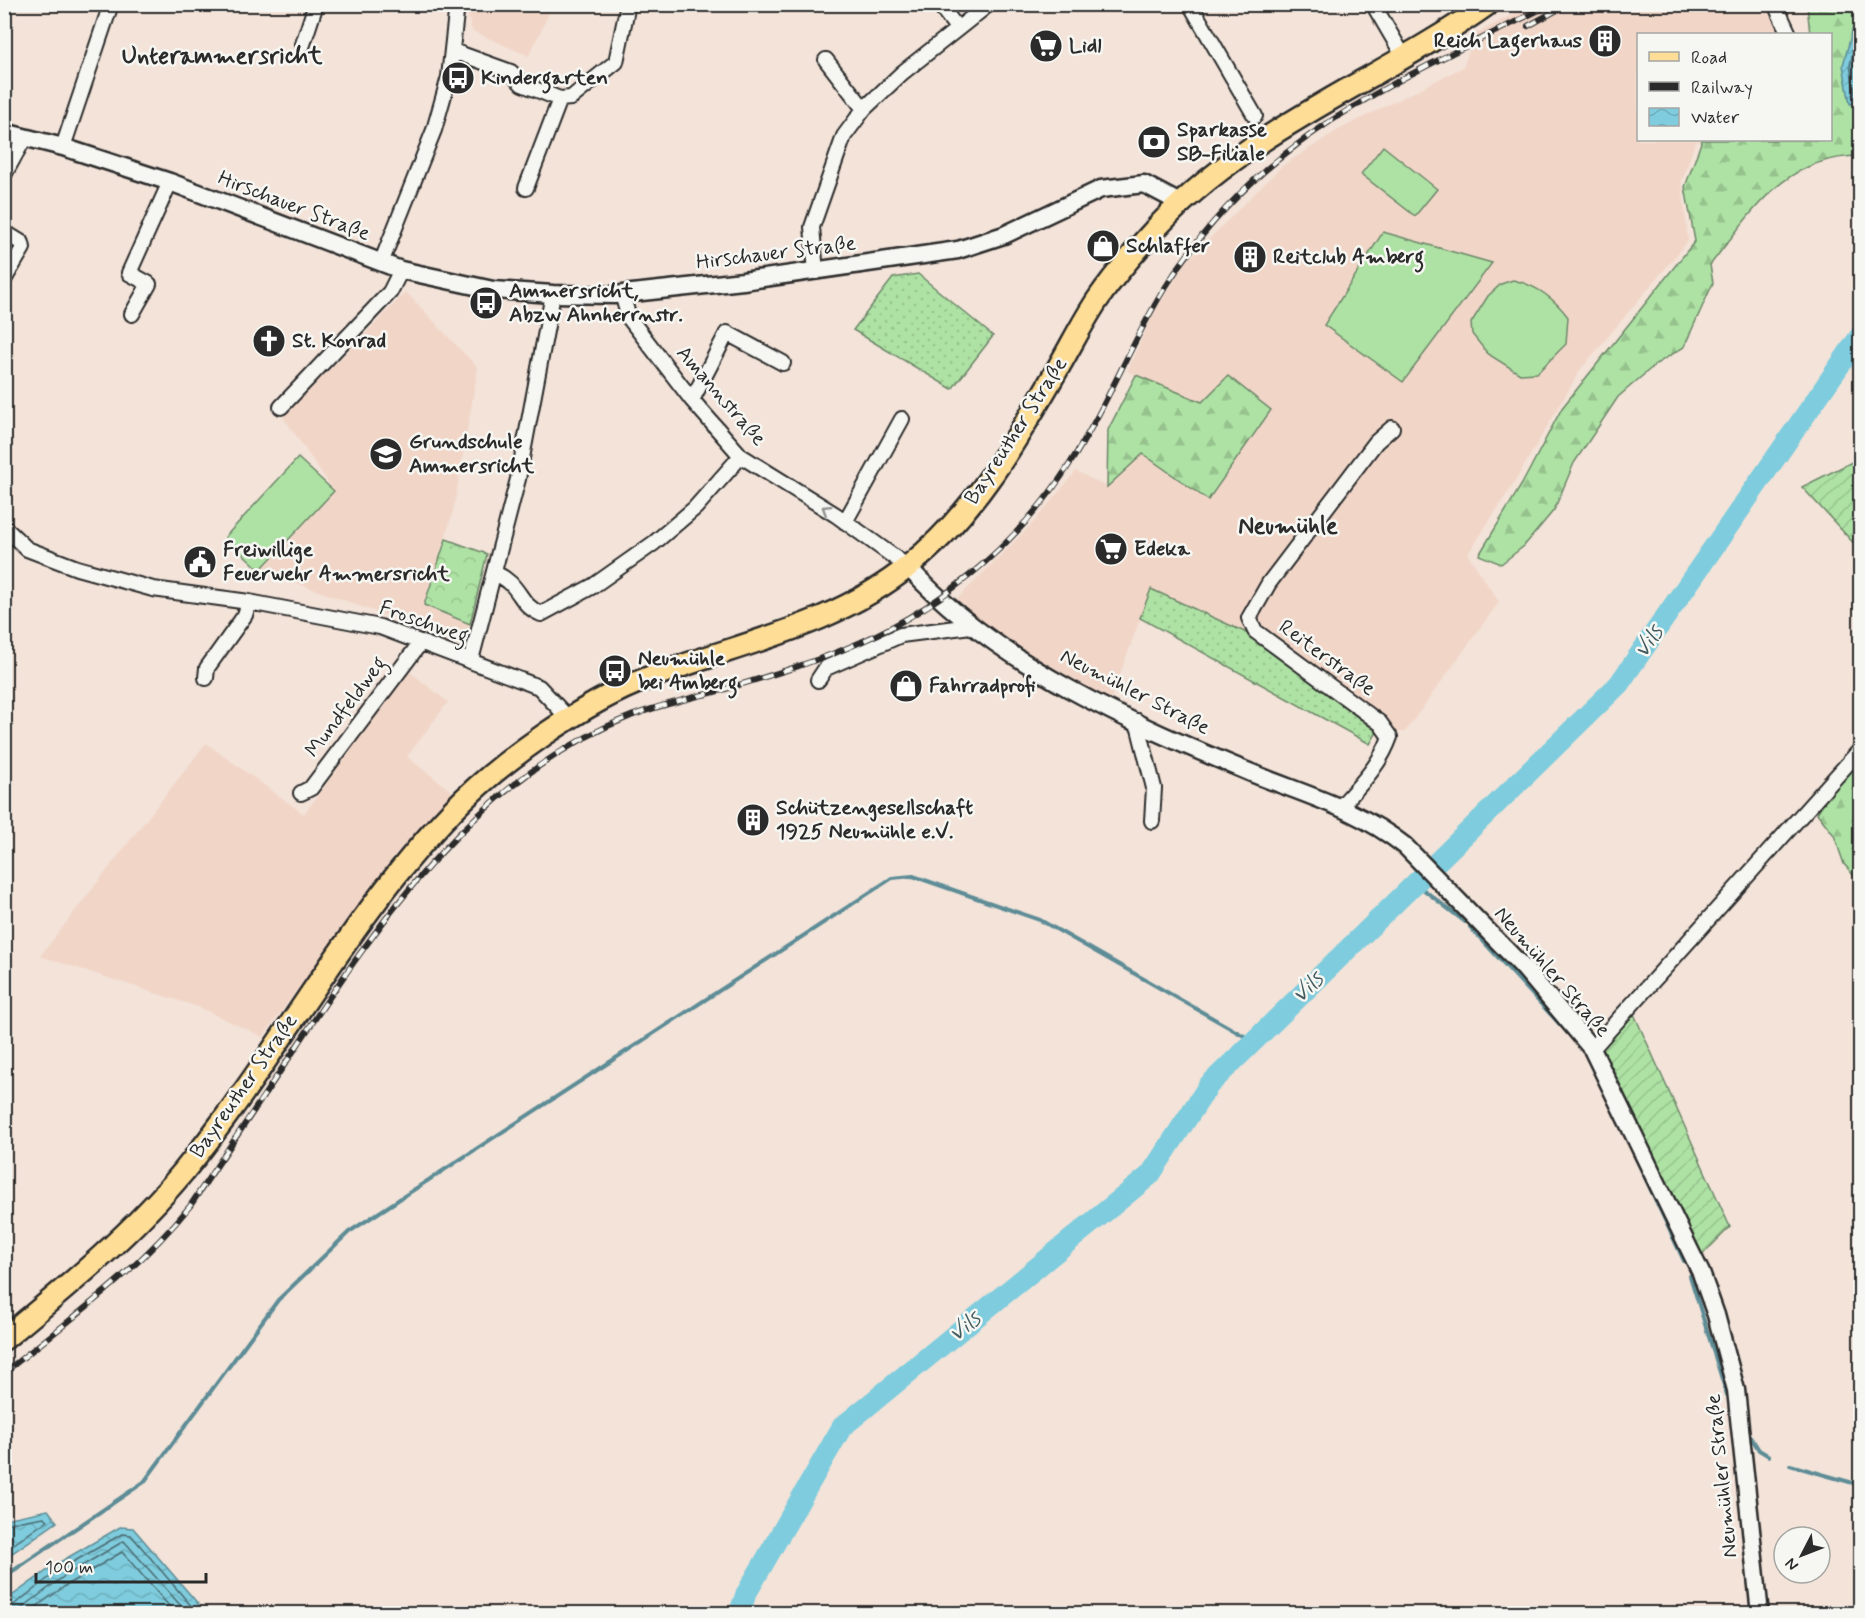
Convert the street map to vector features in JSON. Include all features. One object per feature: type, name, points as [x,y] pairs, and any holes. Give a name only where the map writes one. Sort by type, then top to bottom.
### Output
[{"type":"main road","name":"Bayreuther Straße","points":[[4,1339],[148,1213],[186,1169],[235,1103],[381,891],[456,807],[568,718],[645,679],[811,622],[871,593],[908,567],[944,536],[986,485],[1098,299],[1150,235],[1180,203],[1277,131],[1347,88],[1404,57],[1488,4]]},
{"type":"street","points":[[63,147],[111,4]]},
{"type":"street","points":[[303,45],[316,4]]},
{"type":"street","points":[[453,51],[510,72],[522,84],[560,99],[571,98],[616,63],[628,4]]},
{"type":"street","points":[[939,4],[957,28]]},
{"type":"street","points":[[816,272],[812,228],[844,136],[864,109],[902,73],[989,4]]},
{"type":"street","points":[[1190,4],[1255,116]]},
{"type":"street","points":[[1373,4],[1404,57]]},
{"type":"street","points":[[1775,4],[1789,33]]},
{"type":"street","points":[[381,263],[434,130],[449,77],[453,51],[454,5]]},
{"type":"street","points":[[826,60],[864,109]]},
{"type":"street","points":[[526,188],[560,99]]},
{"type":"street","name":"Hirschauer Straße","points":[[4,132],[63,147],[170,182],[401,270],[493,290],[553,294],[622,294],[816,272],[958,250],[1004,235],[1101,189],[1144,184],[1180,203]]},
{"type":"street","points":[[4,175],[25,137]]},
{"type":"street","points":[[132,314],[149,284],[129,273],[170,182]]},
{"type":"street","points":[[4,232],[21,243],[22,248],[4,280]]},
{"type":"street","points":[[281,406],[390,292],[401,270]]},
{"type":"street","points":[[471,660],[518,479],[553,294]]},
{"type":"street","name":"Amannstraße","points":[[622,294],[628,318],[692,400],[741,456],[845,522],[908,567]]},
{"type":"street","points":[[692,400],[727,333],[783,363]]},
{"type":"street","points":[[845,522],[902,419]]},
{"type":"street","name":"Reiterstraße","points":[[1341,806],[1384,754],[1390,737],[1380,723],[1255,631],[1249,618],[1269,583],[1376,442],[1392,428]]},
{"type":"street","points":[[494,573],[508,579],[532,610],[541,614],[554,609],[593,586],[654,543],[695,507],[741,456]]},
{"type":"street","name":"Froschweg","points":[[4,527],[27,549],[77,568],[153,589],[249,602],[380,627],[540,687],[568,718]]},
{"type":"street","name":"Neumühler Straße","points":[[908,567],[938,600],[971,626],[1011,653],[1086,697],[1182,744],[1341,806],[1370,820],[1405,846],[1447,888],[1524,968],[1592,1049],[1701,1273],[1716,1316],[1736,1390],[1760,1614]]},
{"type":"street","points":[[206,678],[207,668],[245,615],[249,602]]},
{"type":"street","points":[[818,680],[826,668],[902,635],[971,626]]},
{"type":"street","name":"Mundfeldweg","points":[[301,793],[311,788],[421,642]]},
{"type":"street","points":[[1137,722],[1154,788],[1152,821]]},
{"type":"street","points":[[1592,1049],[1860,750]]},
{"type":"shaded area","points":[[465,4],[553,5],[529,56],[472,31]]},
{"type":"shaded area","points":[[1531,5],[1782,5],[1793,33],[1637,33],[1637,141],[1699,141],[1695,143],[1682,181],[1688,241],[1581,369],[1514,483],[1468,554],[1499,602],[1405,732],[1377,732],[1249,634],[1151,589],[1110,702],[1007,641],[954,602],[1033,523],[1076,471],[1107,487],[1143,454],[1208,499],[1271,410],[1202,402],[1127,371],[1153,314],[1186,262],[1282,166],[1338,130],[1463,67],[1475,34]]},
{"type":"shaded area","name":"Grundschule Ammersricht","points":[[406,292],[478,368],[453,512],[424,605],[470,624],[462,643],[260,570],[334,491],[283,417]]},
{"type":"shaded area","points":[[409,671],[448,702],[407,757],[454,793],[395,855],[263,1037],[198,1007],[40,956],[206,743],[304,814]]},
{"type":"green space","points":[[1807,5],[1860,5],[1860,156],[1833,159],[1810,166],[1790,176],[1756,207],[1710,265],[1713,283],[1684,347],[1656,364],[1618,397],[1574,463],[1554,510],[1524,546],[1501,564],[1479,555],[1522,484],[1562,408],[1695,241],[1685,187],[1702,141],[1832,141],[1832,33],[1810,33]]},
{"type":"green space","points":[[1383,146],[1437,189],[1415,216],[1361,174]]},
{"type":"green space","points":[[1383,232],[1492,263],[1403,382],[1324,325]]},
{"type":"green space","points":[[918,274],[993,336],[952,389],[853,330],[893,278]]},
{"type":"green space","points":[[1513,280],[1544,293],[1568,317],[1566,344],[1537,373],[1520,374],[1488,354],[1472,334],[1471,323],[1488,296],[1501,284]]},
{"type":"green space","points":[[1136,375],[1202,402],[1228,376],[1271,410],[1208,500],[1143,454],[1107,487],[1108,430]]},
{"type":"green space","points":[[298,458],[334,491],[260,570],[225,537]]},
{"type":"green space","points":[[1860,458],[1860,550],[1802,487]]},
{"type":"green space","points":[[446,539],[487,554],[470,624],[424,605]]},
{"type":"green space","points":[[1151,589],[1249,634],[1377,732],[1370,744],[1140,618]]},
{"type":"green space","points":[[1860,756],[1860,883],[1844,864],[1834,835],[1817,813],[1834,785]]},
{"type":"green space","points":[[1634,1014],[1730,1227],[1701,1256],[1602,1048]]},
{"type":"water","points":[[1860,26],[1860,103],[1850,104],[1843,65],[1853,28]]},
{"type":"water","points":[[48,1510],[57,1522],[5,1558],[5,1519]]},
{"type":"water","points":[[120,1527],[133,1528],[206,1613],[7,1613],[5,1607],[9,1598],[55,1565]]},
{"type":"waterway","name":"Vils","points":[[739,1614],[746,1594],[842,1427],[1150,1175],[1209,1085],[1619,684],[1860,336]]},
{"type":"waterway","points":[[4,1577],[144,1482],[278,1300],[349,1232],[892,878],[913,876],[1040,920],[1253,1041]]},
{"type":"waterway","points":[[1415,883],[1465,922]]},
{"type":"waterway","points":[[1470,927],[1577,1043]]},
{"type":"waterway","points":[[1634,1154],[1684,1261]]},
{"type":"waterway","points":[[1690,1276],[1727,1395]]},
{"type":"waterway","points":[[1751,1437],[1759,1450],[1769,1456]]},
{"type":"waterway","points":[[1790,1465],[1860,1485]]},
{"type":"railway","points":[[4,1373],[78,1314],[170,1230],[190,1206],[363,950],[438,856],[480,813],[526,775],[576,742],[631,716],[759,679],[828,656],[891,627],[953,589],[1007,542],[1050,492],[1082,444],[1163,291],[1201,237],[1243,191],[1287,152],[1335,118],[1438,60],[1551,4]]},
{"type":"railway","points":[[1528,26],[1568,4]]},
{"type":"place","name":"Reich Lagerhaus","points":[[1605,41]]},
{"type":"place","name":"Lidl","points":[[1046,46]]},
{"type":"place","name":"Kindergarten","points":[[458,78]]},
{"type":"place","name":"Sparkasse SB-Filiale","points":[[1154,142]]},
{"type":"place","name":"Schlaffer","points":[[1103,246]]},
{"type":"place","name":"Reitclub Amberg","points":[[1250,257]]},
{"type":"place","name":"Ammersricht, Abzw Ahnherrnstr.","points":[[486,303]]},
{"type":"place","name":"St. Konrad","points":[[269,341]]},
{"type":"place","name":"Grundschule Ammersricht","points":[[386,454]]},
{"type":"place","name":"Edeka","points":[[1111,549]]},
{"type":"place","name":"Freiwillige Feuerwehr Ammersricht","points":[[200,562]]},
{"type":"place","name":"Neumühle bei Amberg","points":[[615,671]]},
{"type":"place","name":"Fahrradprofi","points":[[906,686]]},
{"type":"place","name":"Schützengesellschaft 1925 Neumühle e.V.","points":[[753,820]]},
{"type":"district","name":"Unterammersricht","points":[[222,56]]},
{"type":"district","name":"Neumühle","points":[[1288,526]]}]
